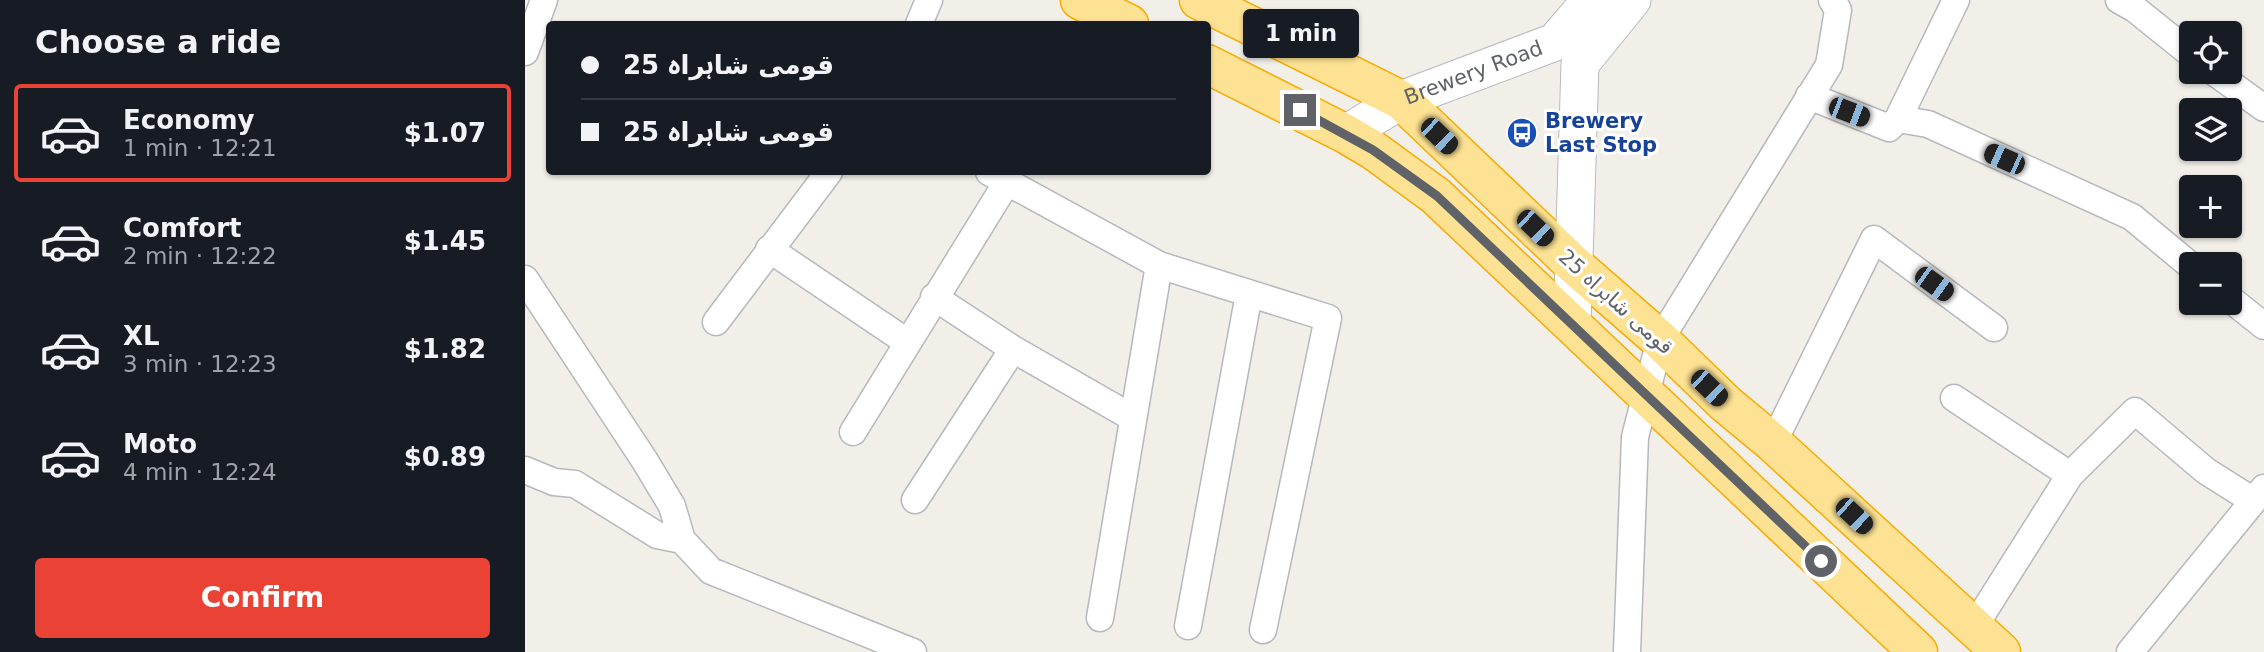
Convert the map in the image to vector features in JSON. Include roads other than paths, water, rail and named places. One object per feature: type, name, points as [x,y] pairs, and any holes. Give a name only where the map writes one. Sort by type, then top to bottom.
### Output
[{"type":"highway","points":[[1080,0],[1123,21]]},
{"type":"highway","name":"قومی شاہراہ 25","points":[[1199,0],[1401,100],[1573,264],[1660,340],[1725,404],[1773,443],[1988,640]]},
{"type":"highway","points":[[1211,66],[1346,134],[1437,196],[1918,652]]},
{"type":"main road","name":"Brewery Road","points":[[1346,134],[1401,100],[1567,53],[1591,0]]},
{"type":"main road","points":[[1572,325],[1573,264],[1567,53],[1632,0]]},
{"type":"street","points":[[525,52],[544,0]]},
{"type":"street","points":[[920,21],[929,0]]},
{"type":"street","points":[[1627,652],[1635,437],[1660,340],[1829,65],[1838,10],[1832,0]]},
{"type":"street","points":[[1809,96],[1889,128],[1898,119],[1956,0]]},
{"type":"street","points":[[2119,0],[2135,9],[2179,44]]},
{"type":"street","points":[[2231,84],[2264,108]]},
{"type":"street","points":[[1898,119],[1928,124],[2132,217],[2179,256]]},
{"type":"street","points":[[716,322],[827,175]]},
{"type":"street","points":[[853,432],[934,297],[998,177],[1159,265],[1328,318],[1263,630]]},
{"type":"street","points":[[1773,443],[1874,239],[1994,328]]},
{"type":"street","points":[[769,249],[907,342]]},
{"type":"street","points":[[1100,618],[1159,265]]},
{"type":"street","points":[[525,279],[645,461],[672,506],[682,540],[711,571],[913,652]]},
{"type":"street","points":[[1188,626],[1249,294]]},
{"type":"street","points":[[934,297],[1013,349],[1133,418]]},
{"type":"street","points":[[2242,308],[2264,326]]},
{"type":"street","points":[[915,500],[1013,349]]},
{"type":"street","points":[[1954,398],[2070,475]]},
{"type":"street","points":[[1988,640],[2070,475],[2135,411],[2206,471],[2258,494],[2130,652]]},
{"type":"street","points":[[525,470],[554,482],[575,484],[657,536],[682,540]]},
{"type":"place","name":"Brewery Last Stop","points":[[1522,133]]}]
